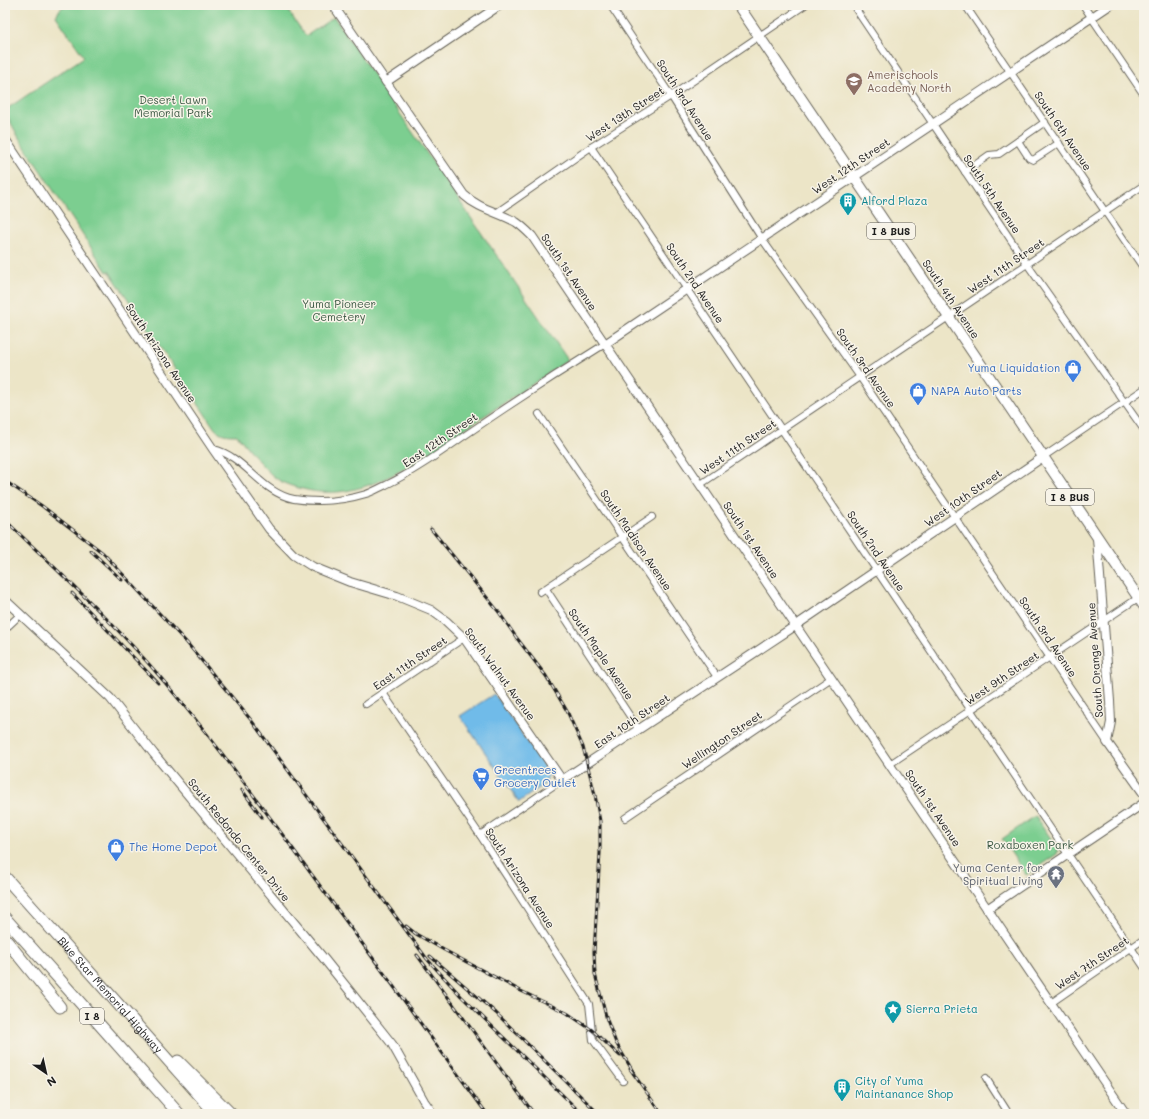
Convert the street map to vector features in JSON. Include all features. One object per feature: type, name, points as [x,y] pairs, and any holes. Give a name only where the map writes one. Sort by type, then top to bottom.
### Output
[{"type":"highway","name":"Blue Star Memorial Highway","points":[[5,876],[216,1114]]},
{"type":"highway","name":"I 8","points":[[5,918],[178,1114]]},
{"type":"highway","points":[[5,939],[60,1007]]},
{"type":"highway","points":[[105,989],[231,1114]]},
{"type":"main road","name":"South 4th Avenue","points":[[738,5],[1098,538],[1142,599]]},
{"type":"street","name":"South 1st Avenue","points":[[333,5],[464,195],[471,202],[480,207],[516,222],[532,236],[701,484],[830,679],[890,764],[1126,1114]]},
{"type":"street","points":[[386,82],[500,5]]},
{"type":"street","name":"South 3rd Avenue","points":[[610,5],[671,96],[762,239],[860,377],[956,517],[1049,658],[1108,742]]},
{"type":"street","name":"West 13th Street","points":[[496,213],[591,147],[671,96],[805,5]]},
{"type":"street","name":"South 5th Avenue","points":[[854,5],[1027,264],[1144,430]]},
{"type":"street","name":"South 6th Avenue","points":[[965,5],[1144,269]]},
{"type":"street","points":[[1083,5],[1144,95]]},
{"type":"street","name":"West 12th Street","points":[[605,344],[1110,5]]},
{"type":"street","points":[[965,172],[989,155],[999,154],[1045,122]]},
{"type":"street","name":"South Arizona Avenue","points":[[5,139],[213,449],[269,529],[294,555],[313,567]]},
{"type":"street","points":[[1018,141],[1029,158],[1033,160],[1059,143]]},
{"type":"street","name":"South 2nd Avenue","points":[[591,147],[1144,967]]},
{"type":"street","name":"West 11th Street","points":[[701,484],[1144,185]]},
{"type":"street","name":"East 12th Street","points":[[213,449],[222,451],[229,455],[264,485],[278,494],[308,501],[337,501],[367,494],[395,481],[429,462],[474,429],[605,344]]},
{"type":"street","name":"West 10th Street","points":[[795,626],[1043,456],[1144,389]]},
{"type":"street","name":"South Madison Avenue","points":[[539,414],[717,677]]},
{"type":"street","points":[[622,538],[652,517]]},
{"type":"street","name":"South Maple Avenue","points":[[622,538],[543,591],[639,730]]},
{"type":"street","name":"South Orange Avenue","points":[[1098,538],[1110,700],[1108,742]]},
{"type":"street","name":"South Walnut Avenue","points":[[313,567],[350,582],[397,596],[431,610],[446,621],[464,638],[562,780]]},
{"type":"street","name":"West 9th Street","points":[[890,764],[1104,621],[1142,599]]},
{"type":"street","name":"South Redondo Center Drive","points":[[5,600],[110,698],[154,754],[325,960],[392,1044],[433,1114]]},
{"type":"street","points":[[5,629],[21,614]]},
{"type":"street","name":"East 10th Street","points":[[480,836],[795,626]]},
{"type":"street","name":"East 11th Street","points":[[366,704],[464,638]]},
{"type":"street","name":"Wellington Street","points":[[625,818],[830,679]]},
{"type":"street","name":"South Arizona Avenue","points":[[383,693],[480,836],[589,1004],[593,1040],[624,1081]]},
{"type":"street","points":[[1108,742],[1144,794]]},
{"type":"street","points":[[987,909],[1144,803]]},
{"type":"street","name":"West 7th Street","points":[[1051,1003],[1144,939]]},
{"type":"street","points":[[986,1078],[1010,1114]]},
{"type":"green space","name":"Yuma Pioneer Cemetery","points":[[66,5],[284,5],[306,36],[334,17],[568,360],[436,449],[394,474],[372,484],[349,490],[326,492],[294,487],[275,477],[257,460],[237,435],[225,434],[215,429],[109,271],[107,272],[19,138],[5,112],[5,110],[84,57],[56,16],[60,9]]},
{"type":"green space","name":"Roxaboxen Park","points":[[1035,816],[1058,850],[1057,854],[1026,875],[1002,839]]},
{"type":"water","points":[[494,694],[549,773],[546,783],[519,802],[460,716]]},
{"type":"railway","points":[[5,481],[42,506],[103,553],[187,643],[251,720],[427,959],[461,996],[582,1114]]},
{"type":"railway","points":[[5,520],[109,621],[184,705],[249,789],[487,1114]]},
{"type":"railway","points":[[431,529],[498,611],[546,676],[567,711],[583,747],[600,821],[600,853],[594,952],[595,974],[607,1020],[616,1043],[634,1073]]},
{"type":"railway","points":[[91,551],[122,580]]},
{"type":"railway","points":[[72,593],[158,683]]},
{"type":"railway","points":[[242,790],[262,817]]},
{"type":"railway","points":[[406,926],[416,934],[444,950],[521,991],[567,1013],[592,1030],[620,1056]]},
{"type":"railway","points":[[417,955],[534,1114]]},
{"type":"railway","points":[[430,956],[496,1013],[599,1114]]},
{"type":"railway","points":[[630,1069],[662,1114]]},
{"type":"place","name":"Amerischools Academy North","points":[[854,96]]},
{"type":"place","name":"Alford Plaza","points":[[848,216]]},
{"type":"place","name":"Yuma Liquidation","points":[[1073,383]]},
{"type":"place","name":"NAPA Auto Parts","points":[[918,406]]},
{"type":"place","name":"Greentrees Grocery Outlet","points":[[481,791]]},
{"type":"place","name":"The Home Depot","points":[[116,862]]},
{"type":"place","name":"Yuma Center for Spiritual Living","points":[[1056,889]]},
{"type":"place","name":"Sierra Prieta","points":[[893,1024]]},
{"type":"place","name":"City of Yuma Maintanance Shop","points":[[842,1102]]},
{"type":"park label","name":"Desert Lawn Memorial Park","points":[[173,106]]}]
